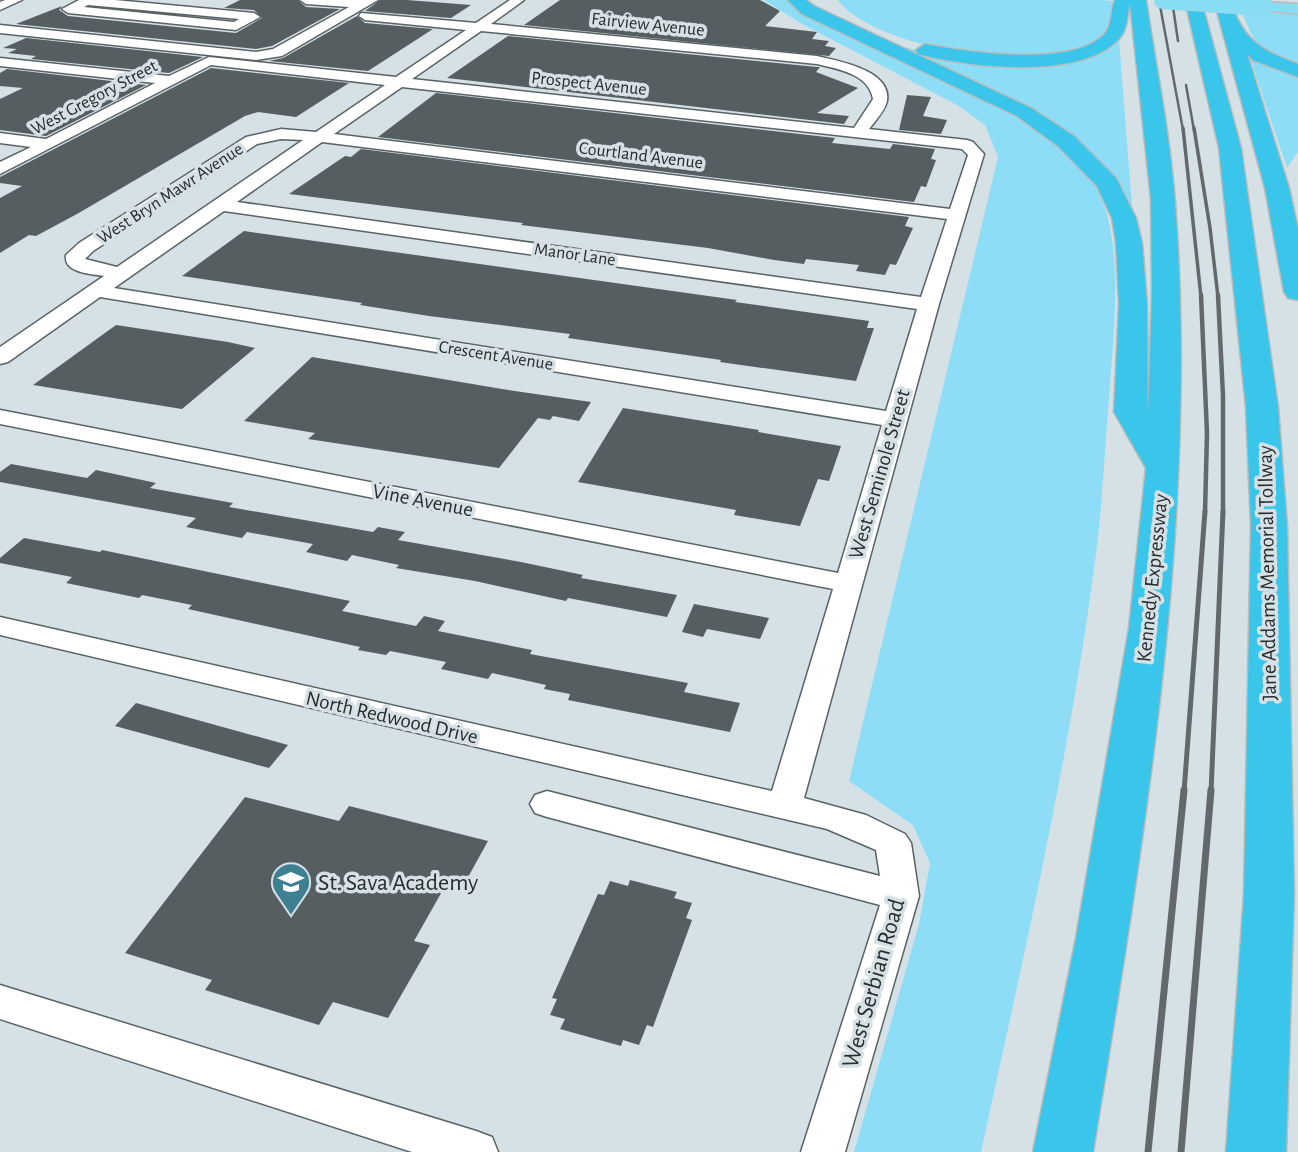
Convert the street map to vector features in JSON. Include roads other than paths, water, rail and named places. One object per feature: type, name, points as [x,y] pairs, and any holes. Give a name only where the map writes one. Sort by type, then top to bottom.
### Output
[{"type":"highway","points":[[796,0],[808,10],[1024,112],[1066,141],[1108,183],[1121,209],[1129,243],[1133,304],[1130,412],[1163,468]]},
{"type":"highway","points":[[825,3],[909,45],[926,50],[987,60],[1036,60],[1089,51],[1104,43],[1117,28],[1124,0]]},
{"type":"highway","name":"Kennedy Expressway","points":[[1063,1152],[1102,937],[1147,640],[1163,468],[1166,293],[1163,199],[1138,0]]},
{"type":"highway","name":"Jane Addams Memorial Tollway","points":[[1193,0],[1230,148],[1262,407],[1268,502],[1269,894],[1256,1152]]},
{"type":"highway","points":[[1222,0],[1277,188],[1297,280]]},
{"type":"highway","points":[[1231,28],[1261,57],[1298,71]]},
{"type":"main road","points":[[1163,0],[1269,4],[1298,2]]},
{"type":"main road","points":[[1269,4],[1298,9]]},
{"type":"street","points":[[0,6],[16,0]]},
{"type":"street","points":[[101,39],[151,17],[201,0]]},
{"type":"street","name":"Fairview Avenue","points":[[306,0],[367,7],[479,27],[817,60],[850,70],[872,81],[878,89],[879,103],[859,132]]},
{"type":"street","name":"West Bryn Mawr Avenue","points":[[0,357],[518,0]]},
{"type":"street","points":[[88,1],[174,9],[254,17],[236,26],[68,9],[88,1]]},
{"type":"street","points":[[0,29],[256,55],[277,53],[367,7]]},
{"type":"street","name":"Prospect Avenue","points":[[206,61],[967,145]]},
{"type":"street","name":"West Gregory Street","points":[[0,169],[206,61]]},
{"type":"street","points":[[0,62],[167,80]]},
{"type":"street","name":"West Bryn Mawr Avenue","points":[[121,274],[82,266],[75,261],[76,255],[252,140],[281,134],[320,137]]},
{"type":"street","name":"Courtland Avenue","points":[[320,137],[957,215]]},
{"type":"street","points":[[0,138],[47,144]]},
{"type":"street","name":"West Seminole Street","points":[[784,807],[846,583],[976,154],[967,145]]},
{"type":"street","name":"Manor Lane","points":[[222,205],[929,304]]},
{"type":"street","name":"Crescent Avenue","points":[[97,291],[895,420]]},
{"type":"street","name":"Vine Avenue","points":[[0,417],[846,583]]},
{"type":"street","name":"North Redwood Drive","points":[[0,626],[784,807]]},
{"type":"street","points":[[547,804],[901,896]]},
{"type":"street","name":"West Serbian Road","points":[[784,807],[836,816],[871,830],[893,844],[901,896],[823,1152]]},
{"type":"street","points":[[0,1002],[476,1152]]},
{"type":"railway","points":[[1159,0],[1183,130]]},
{"type":"railway","points":[[1172,0],[1178,41]]},
{"type":"railway","points":[[1186,85],[1194,130]]},
{"type":"railway","points":[[1183,128],[1201,297]]},
{"type":"railway","points":[[1194,128],[1218,297]]},
{"type":"railway","points":[[1201,295],[1207,433],[1205,513]]},
{"type":"railway","points":[[1218,295],[1223,396],[1223,511]]},
{"type":"railway","points":[[1184,792],[1205,511]]},
{"type":"railway","points":[[1211,792],[1223,511]]},
{"type":"railway","points":[[1148,1152],[1184,790]]},
{"type":"railway","points":[[1181,1152],[1211,790]]},
{"type":"place","name":"St. Sava Academy","points":[[291,916]]}]
